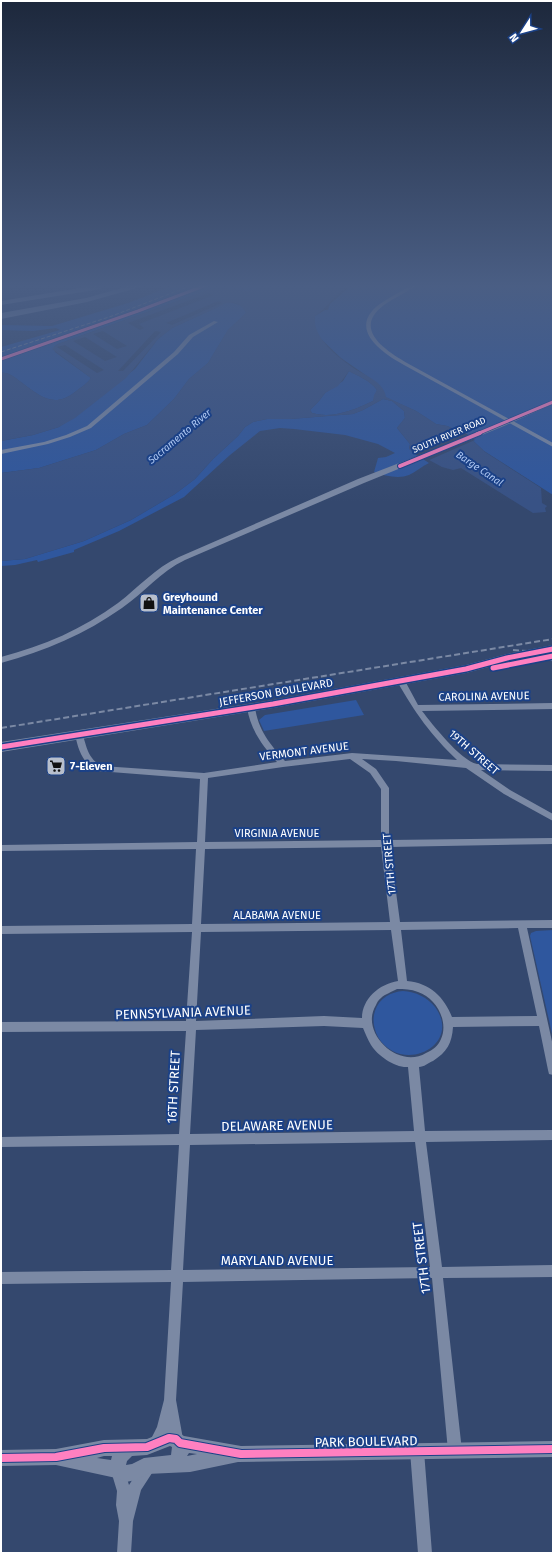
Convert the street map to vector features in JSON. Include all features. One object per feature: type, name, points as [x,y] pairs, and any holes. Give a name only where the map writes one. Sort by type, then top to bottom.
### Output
[{"type":"main road","name":"JEFFERSON BOULEVARD","points":[[1,747],[251,707],[466,669],[481,670],[550,654]]},
{"type":"street","points":[[1,452],[50,442],[73,435],[89,427],[172,357]]},
{"type":"street","name":"SOUTH RIVER ROAD","points":[[395,357],[503,422]]},
{"type":"street","points":[[503,422],[553,400]]},
{"type":"street","name":"SOUTH RIVER ROAD","points":[[1,660],[42,647],[76,632],[131,598],[155,574],[171,564],[503,422]]},
{"type":"street","points":[[503,422],[553,445]]},
{"type":"street","name":"19TH STREET","points":[[401,681],[416,708],[436,734],[468,765],[507,793],[553,818]]},
{"type":"street","name":"CAROLINA AVENUE","points":[[416,708],[553,706]]},
{"type":"street","points":[[251,707],[251,719],[255,728],[264,742],[283,764]]},
{"type":"street","name":"VERMONT AVENUE","points":[[79,734],[81,748],[89,762],[101,769],[204,776],[283,764],[352,756],[396,758],[477,767],[553,768]]},
{"type":"street","name":"17TH STREET","points":[[352,756],[373,771],[385,788],[385,843],[402,985]]},
{"type":"street","name":"16TH STREET","points":[[170,1400],[204,776]]},
{"type":"street","name":"VIRGINIA AVENUE","points":[[1,848],[201,844],[553,841]]},
{"type":"street","points":[[522,924],[553,1070]]},
{"type":"street","name":"ALABAMA AVENUE","points":[[1,930],[553,924]]},
{"type":"street","points":[[402,985],[416,987],[429,993],[440,1003],[448,1022],[448,1035],[443,1047],[426,1060],[413,1062],[398,1060],[384,1054],[370,1037],[366,1023],[366,1016],[370,1004],[378,994],[389,987],[402,985]]},
{"type":"street","name":"PENNSYLVANIA AVENUE","points":[[1,1028],[324,1021],[366,1023]]},
{"type":"street","points":[[448,1022],[542,1021]]},
{"type":"street","name":"17TH STREET","points":[[413,1062],[420,1137],[437,1274],[454,1451]]},
{"type":"street","name":"DELAWARE AVENUE","points":[[1,1142],[553,1135]]},
{"type":"street","name":"MARYLAND AVENUE","points":[[1,1278],[437,1274],[553,1271]]},
{"type":"street","points":[[124,1553],[126,1521],[135,1487],[142,1475],[162,1465],[177,1461],[182,1450],[178,1441],[170,1400]]},
{"type":"street","points":[[155,1445],[163,1429],[170,1400]]},
{"type":"street","points":[[1,1458],[56,1457],[104,1448],[129,1448],[155,1445],[162,1440],[169,1438],[178,1441]]},
{"type":"street","name":"PARK BOULEVARD","points":[[178,1441],[241,1454],[553,1449]]},
{"type":"street","points":[[126,1521],[123,1505],[124,1491],[118,1470],[118,1460],[121,1453],[129,1448]]},
{"type":"street","points":[[417,1451],[425,1553]]},
{"type":"street","points":[[56,1457],[118,1470],[126,1474],[130,1474],[136,1472],[144,1466],[190,1464],[241,1454]]},
{"type":"shaded area","points":[[1,357],[61,357],[91,378],[88,382],[67,397],[59,400],[52,400],[39,395],[12,376],[1,373]]},
{"type":"shaded area","points":[[145,357],[212,357],[208,363],[189,379],[174,399],[147,425],[124,434],[96,450],[39,468],[1,473],[1,441],[33,435],[59,427],[135,369]]},
{"type":"shaded area","points":[[339,357],[553,357],[553,495],[484,451],[466,434],[447,426],[436,424],[416,411],[385,397],[367,376]]},
{"type":"shaded area","points":[[349,371],[368,381],[377,390],[373,401],[359,408],[343,413],[320,415],[312,413],[310,410],[325,393],[343,381]]},
{"type":"shaded area","points":[[383,399],[392,401],[404,411],[405,418],[397,428],[410,444],[409,449],[429,463],[409,475],[401,477],[383,475],[374,472],[378,458],[386,457],[395,453],[378,444],[345,435],[294,429],[280,428],[260,431],[230,455],[184,497],[119,531],[74,550],[74,552],[38,562],[37,560],[15,565],[1,566],[1,561],[25,559],[84,541],[131,520],[175,494],[195,479],[245,427],[253,422],[267,419],[290,419],[353,414]]},
{"type":"shaded area","points":[[356,700],[364,715],[264,731],[259,720],[265,715]]},
{"type":"shaded area","points":[[553,930],[553,1038],[530,936],[531,933],[536,931]]},
{"type":"shaded area","points":[[403,991],[417,994],[428,1000],[435,1007],[442,1021],[441,1033],[436,1043],[426,1051],[414,1055],[401,1054],[388,1048],[378,1037],[375,1031],[374,1014],[379,1003],[390,994]]},
{"type":"water","points":[[62,357],[144,357],[126,378],[75,418],[59,427],[33,435],[1,441],[1,373],[12,376],[39,395],[52,400],[59,400],[67,397],[88,382],[91,378]]},
{"type":"water","points":[[212,357],[338,357],[377,383],[384,391],[386,397],[416,411],[436,424],[447,426],[466,434],[485,452],[541,488],[542,503],[547,506],[545,508],[546,512],[533,513],[461,468],[453,470],[442,467],[409,449],[410,444],[397,428],[405,418],[404,411],[392,401],[383,399],[353,414],[290,419],[267,419],[253,422],[245,427],[195,479],[175,494],[131,520],[84,541],[25,559],[1,561],[1,473],[39,468],[96,450],[124,434],[147,425],[174,399],[189,379],[208,363]],"holes":[[[349,371],[368,381],[377,390],[373,401],[359,408],[343,413],[320,415],[312,413],[310,410],[325,393],[338,386]]]},
{"type":"pier","points":[[72,357],[83,357],[104,370],[97,373]]},
{"type":"pier","points":[[98,357],[117,357],[105,361]]},
{"type":"pier","points":[[131,357],[137,357],[123,371],[118,371]]},
{"type":"pier","points":[[464,432],[475,440],[427,461],[413,453]]},
{"type":"railway","points":[[1,728],[553,639]]},
{"type":"railway","points":[[513,650],[553,653]]},
{"type":"cycle path","points":[[1,359],[8,357]]},
{"type":"cycle path","points":[[400,466],[553,402]]},
{"type":"cycle path","points":[[1,747],[273,704],[466,669],[507,658],[553,649]]},
{"type":"cycle path","points":[[493,668],[553,656]]},
{"type":"cycle path","points":[[1,1458],[56,1457],[104,1448],[147,1447],[169,1438],[176,1439],[180,1443],[241,1454],[553,1449]]},
{"type":"place","name":"Greyhound Maintenance Center","points":[[149,603]]},
{"type":"place","name":"7-Eleven","points":[[56,766]]},
{"type":"water label","name":"Sacramento River","points":[[179,436]]},
{"type":"water label","name":"Barge Canal","points":[[480,468]]}]
